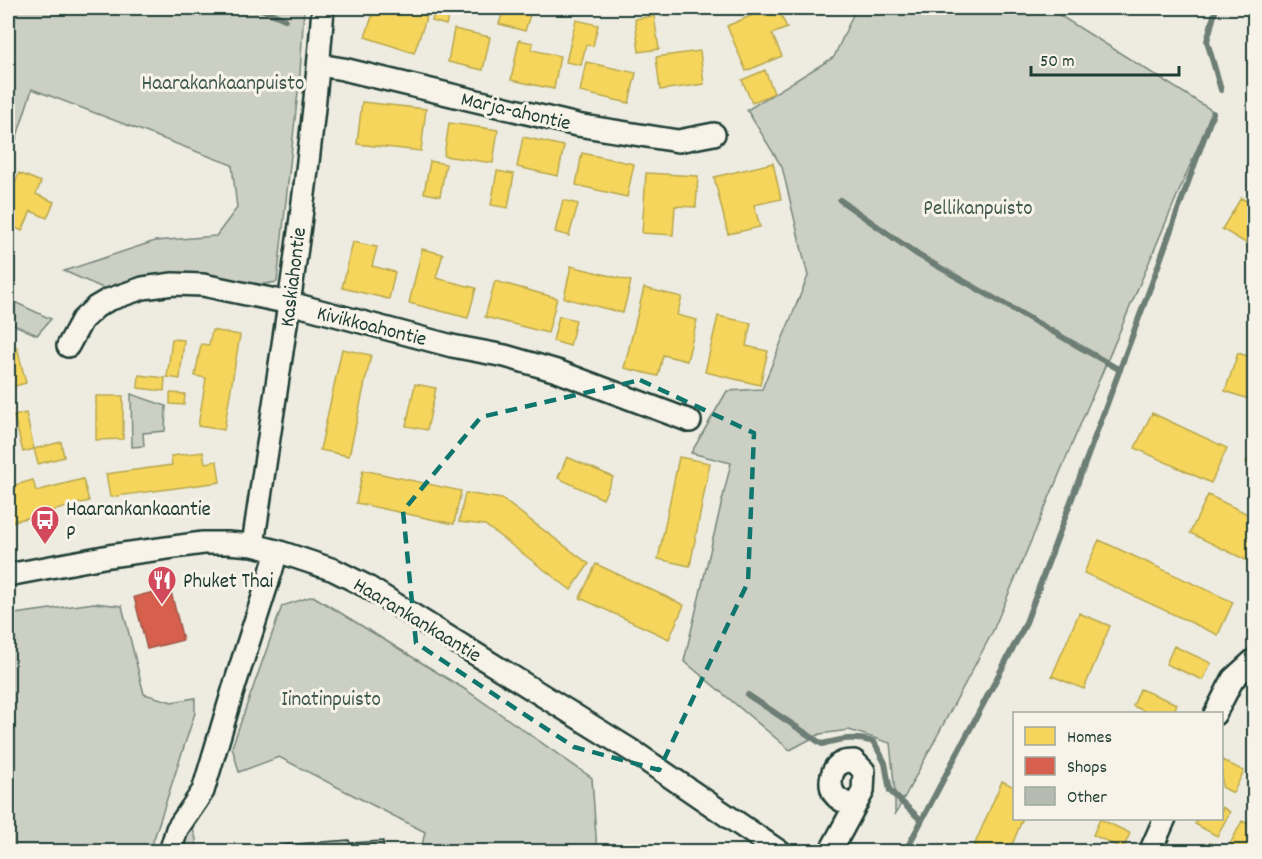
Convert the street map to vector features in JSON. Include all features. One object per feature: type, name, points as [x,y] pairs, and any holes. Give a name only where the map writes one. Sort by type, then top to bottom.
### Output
[{"type":"street","name":"Kaskiahontie","points":[[252,545],[290,303],[319,64],[323,8]]},
{"type":"street","name":"Marja-ahontie","points":[[319,64],[577,125],[678,141],[714,134]]},
{"type":"street","name":"Kivikkoahontie","points":[[68,346],[82,320],[108,300],[143,288],[172,284],[203,285],[290,303],[452,346],[505,357],[557,372],[690,421]]},
{"type":"street","name":"Haarankankaantie","points":[[8,575],[109,556],[203,543],[252,545],[334,570],[366,586],[637,754],[780,852]]},
{"type":"street","points":[[170,852],[177,829],[203,791],[277,551]]},
{"type":"street","points":[[1216,712],[1233,679],[1254,660]]},
{"type":"street","points":[[830,852],[855,806]]},
{"type":"street","points":[[1150,852],[1165,820]]},
{"type":"highlighted area","points":[[640,380],[754,433],[748,582],[659,770],[574,747],[416,643],[403,511],[481,417]]},
{"type":"green space","name":"Haarakankaanpuisto","points":[[8,8],[304,8],[300,74],[277,282],[252,286],[168,274],[131,280],[105,289],[64,271],[155,241],[216,236],[237,208],[232,165],[32,89],[8,165]]},
{"type":"green space","name":"Pellikanpuisto","points":[[856,8],[1048,8],[1213,111],[992,633],[895,815],[890,743],[849,730],[820,734],[790,750],[684,661],[731,463],[691,453],[727,391],[762,389],[808,276],[782,167],[747,110],[834,57]]},
{"type":"green space","points":[[8,299],[51,319],[37,335],[8,322]]},
{"type":"green space","points":[[131,394],[166,406],[165,431],[143,433],[144,446],[132,447]]},
{"type":"green space","name":"Iinatinpuisto","points":[[313,596],[466,690],[592,778],[597,851],[419,851],[425,832],[279,757],[239,772],[232,747],[282,606]]},
{"type":"green space","points":[[94,603],[122,606],[144,694],[172,702],[195,698],[195,713],[150,851],[8,851],[8,615]]},
{"type":"green space","points":[[193,829],[197,851],[174,852],[182,832]]},
{"type":"building: Homes","points":[[375,8],[401,8],[427,16],[414,53],[365,37]]},
{"type":"building: Homes","points":[[435,8],[451,8],[446,25],[432,21]]},
{"type":"building: Homes","points":[[504,8],[532,8],[525,31],[499,24]]},
{"type":"building: Homes","points":[[769,8],[778,8],[787,28],[772,34],[782,56],[746,71],[727,26]]},
{"type":"building: Homes","points":[[654,16],[659,49],[639,52],[635,19]]},
{"type":"building: Homes","points":[[576,20],[598,25],[593,46],[586,45],[581,65],[566,62]]},
{"type":"building: Homes","points":[[454,29],[490,37],[483,70],[448,62]]},
{"type":"building: Homes","points":[[519,40],[533,43],[532,50],[560,56],[554,89],[511,80]]},
{"type":"building: Homes","points":[[700,51],[704,84],[660,90],[656,57]]},
{"type":"building: Homes","points":[[586,62],[636,73],[629,103],[580,92]]},
{"type":"building: Homes","points":[[765,70],[774,93],[752,103],[742,80]]},
{"type":"building: Homes","points":[[362,102],[426,109],[421,151],[357,144]]},
{"type":"building: Homes","points":[[449,123],[498,130],[493,163],[444,156]]},
{"type":"building: Homes","points":[[523,137],[564,146],[558,176],[517,167]]},
{"type":"building: Homes","points":[[582,153],[634,164],[627,197],[576,185]]},
{"type":"building: Homes","points":[[430,161],[446,164],[440,196],[424,193]]},
{"type":"building: Homes","points":[[773,163],[781,199],[754,205],[760,227],[728,234],[714,177]]},
{"type":"building: Homes","points":[[497,171],[514,174],[508,208],[491,205]]},
{"type":"building: Homes","points":[[19,173],[41,182],[36,194],[54,202],[47,218],[31,211],[22,231],[8,224],[8,200]]},
{"type":"building: Homes","points":[[646,173],[698,176],[696,207],[675,206],[673,235],[642,233]]},
{"type":"building: Homes","points":[[1241,198],[1254,205],[1254,248],[1222,229]]},
{"type":"building: Homes","points":[[563,200],[578,204],[569,236],[555,232]]},
{"type":"building: Homes","points":[[353,242],[377,247],[372,266],[395,272],[389,299],[342,288]]},
{"type":"building: Homes","points":[[422,249],[443,254],[436,278],[476,288],[468,318],[409,303]]},
{"type":"building: Homes","points":[[8,265],[15,268],[8,286]]},
{"type":"building: Homes","points":[[571,266],[631,281],[623,313],[564,298]]},
{"type":"building: Homes","points":[[495,281],[557,298],[548,333],[485,317]]},
{"type":"building: Homes","points":[[644,288],[682,297],[677,315],[697,320],[687,361],[663,355],[658,376],[624,368]]},
{"type":"building: Homes","points":[[559,316],[576,320],[570,346],[553,341]]},
{"type":"building: Homes","points":[[718,316],[751,323],[746,346],[768,351],[760,385],[705,372]]},
{"type":"building: Homes","points":[[212,330],[240,335],[224,430],[198,426],[206,378],[195,376],[201,344],[209,345]]},
{"type":"building: Homes","points":[[172,339],[184,340],[180,379],[167,377]]},
{"type":"building: Homes","points":[[17,347],[26,383],[8,388],[8,349]]},
{"type":"building: Homes","points":[[342,349],[371,355],[349,456],[320,450]]},
{"type":"building: Homes","points":[[1238,353],[1254,358],[1254,401],[1225,391]]},
{"type":"building: Homes","points":[[139,375],[165,378],[164,391],[138,388]]},
{"type":"building: Homes","points":[[415,384],[436,388],[427,430],[406,426]]},
{"type":"building: Homes","points":[[170,393],[185,394],[184,405],[170,404]]},
{"type":"building: Homes","points":[[96,396],[123,396],[123,439],[96,440]]},
{"type":"building: Homes","points":[[26,413],[34,449],[23,452],[14,416]]},
{"type":"building: Homes","points":[[1152,413],[1227,448],[1211,483],[1135,448]]},
{"type":"building: Homes","points":[[61,442],[64,457],[38,464],[34,449]]},
{"type":"building: Homes","points":[[1254,447],[1254,467],[1246,462]]},
{"type":"building: Homes","points":[[203,452],[205,463],[217,461],[220,482],[110,497],[106,474],[172,465],[171,456]]},
{"type":"building: Homes","points":[[567,457],[613,477],[603,499],[558,478]]},
{"type":"building: Homes","points":[[679,457],[710,463],[690,566],[658,559]]},
{"type":"building: Homes","points":[[363,470],[461,491],[454,524],[356,503]]},
{"type":"building: Homes","points":[[83,479],[89,501],[8,523],[8,487],[33,480],[36,491]]},
{"type":"building: Homes","points":[[465,493],[502,499],[589,564],[571,590],[485,525],[459,522]]},
{"type":"building: Homes","points":[[1208,495],[1254,517],[1254,564],[1190,533]]},
{"type":"building: Homes","points":[[1099,540],[1233,602],[1218,635],[1084,573]]},
{"type":"building: Homes","points":[[596,564],[684,605],[669,639],[580,598]]},
{"type":"building: Homes","points":[[1079,613],[1110,626],[1084,689],[1052,676]]},
{"type":"building: Homes","points":[[1174,646],[1211,663],[1203,680],[1166,664]]},
{"type":"building: Homes","points":[[1140,689],[1177,704],[1174,712],[1146,712],[1133,706]]},
{"type":"building: Homes","points":[[1223,760],[1244,771],[1233,793],[1223,788]]},
{"type":"building: Homes","points":[[1254,769],[1254,789],[1247,785]]},
{"type":"building: Homes","points":[[1002,781],[1013,786],[1013,820],[1022,820],[1009,852],[988,852],[974,846]]},
{"type":"building: Homes","points":[[1223,808],[1230,812],[1217,836],[1195,824],[1197,820],[1223,820]]},
{"type":"building: Homes","points":[[1100,820],[1130,833],[1123,849],[1093,835]]},
{"type":"building: Homes","points":[[1242,821],[1254,827],[1254,852],[1226,852]]},
{"type":"building: Homes","points":[[1210,843],[1226,852],[1206,852]]},
{"type":"building: Shops","points":[[170,588],[183,640],[147,649],[134,597]]},
{"type":"building: Other","points":[[349,840],[350,843],[383,841],[384,852],[284,852],[283,845]]},
{"type":"waterway","points":[[259,8],[285,19]]},
{"type":"waterway","points":[[1216,8],[1207,41],[1221,90]]},
{"type":"waterway","points":[[905,852],[1025,625],[1213,113]]},
{"type":"waterway","points":[[840,200],[918,255],[1120,370]]},
{"type":"waterway","points":[[748,695],[822,744],[848,739],[874,742],[885,763],[890,791],[921,820]]},
{"type":"place","name":"Haarankankaantie P","points":[[45,546]]},
{"type":"place","name":"Phuket Thai","points":[[162,606]]}]
